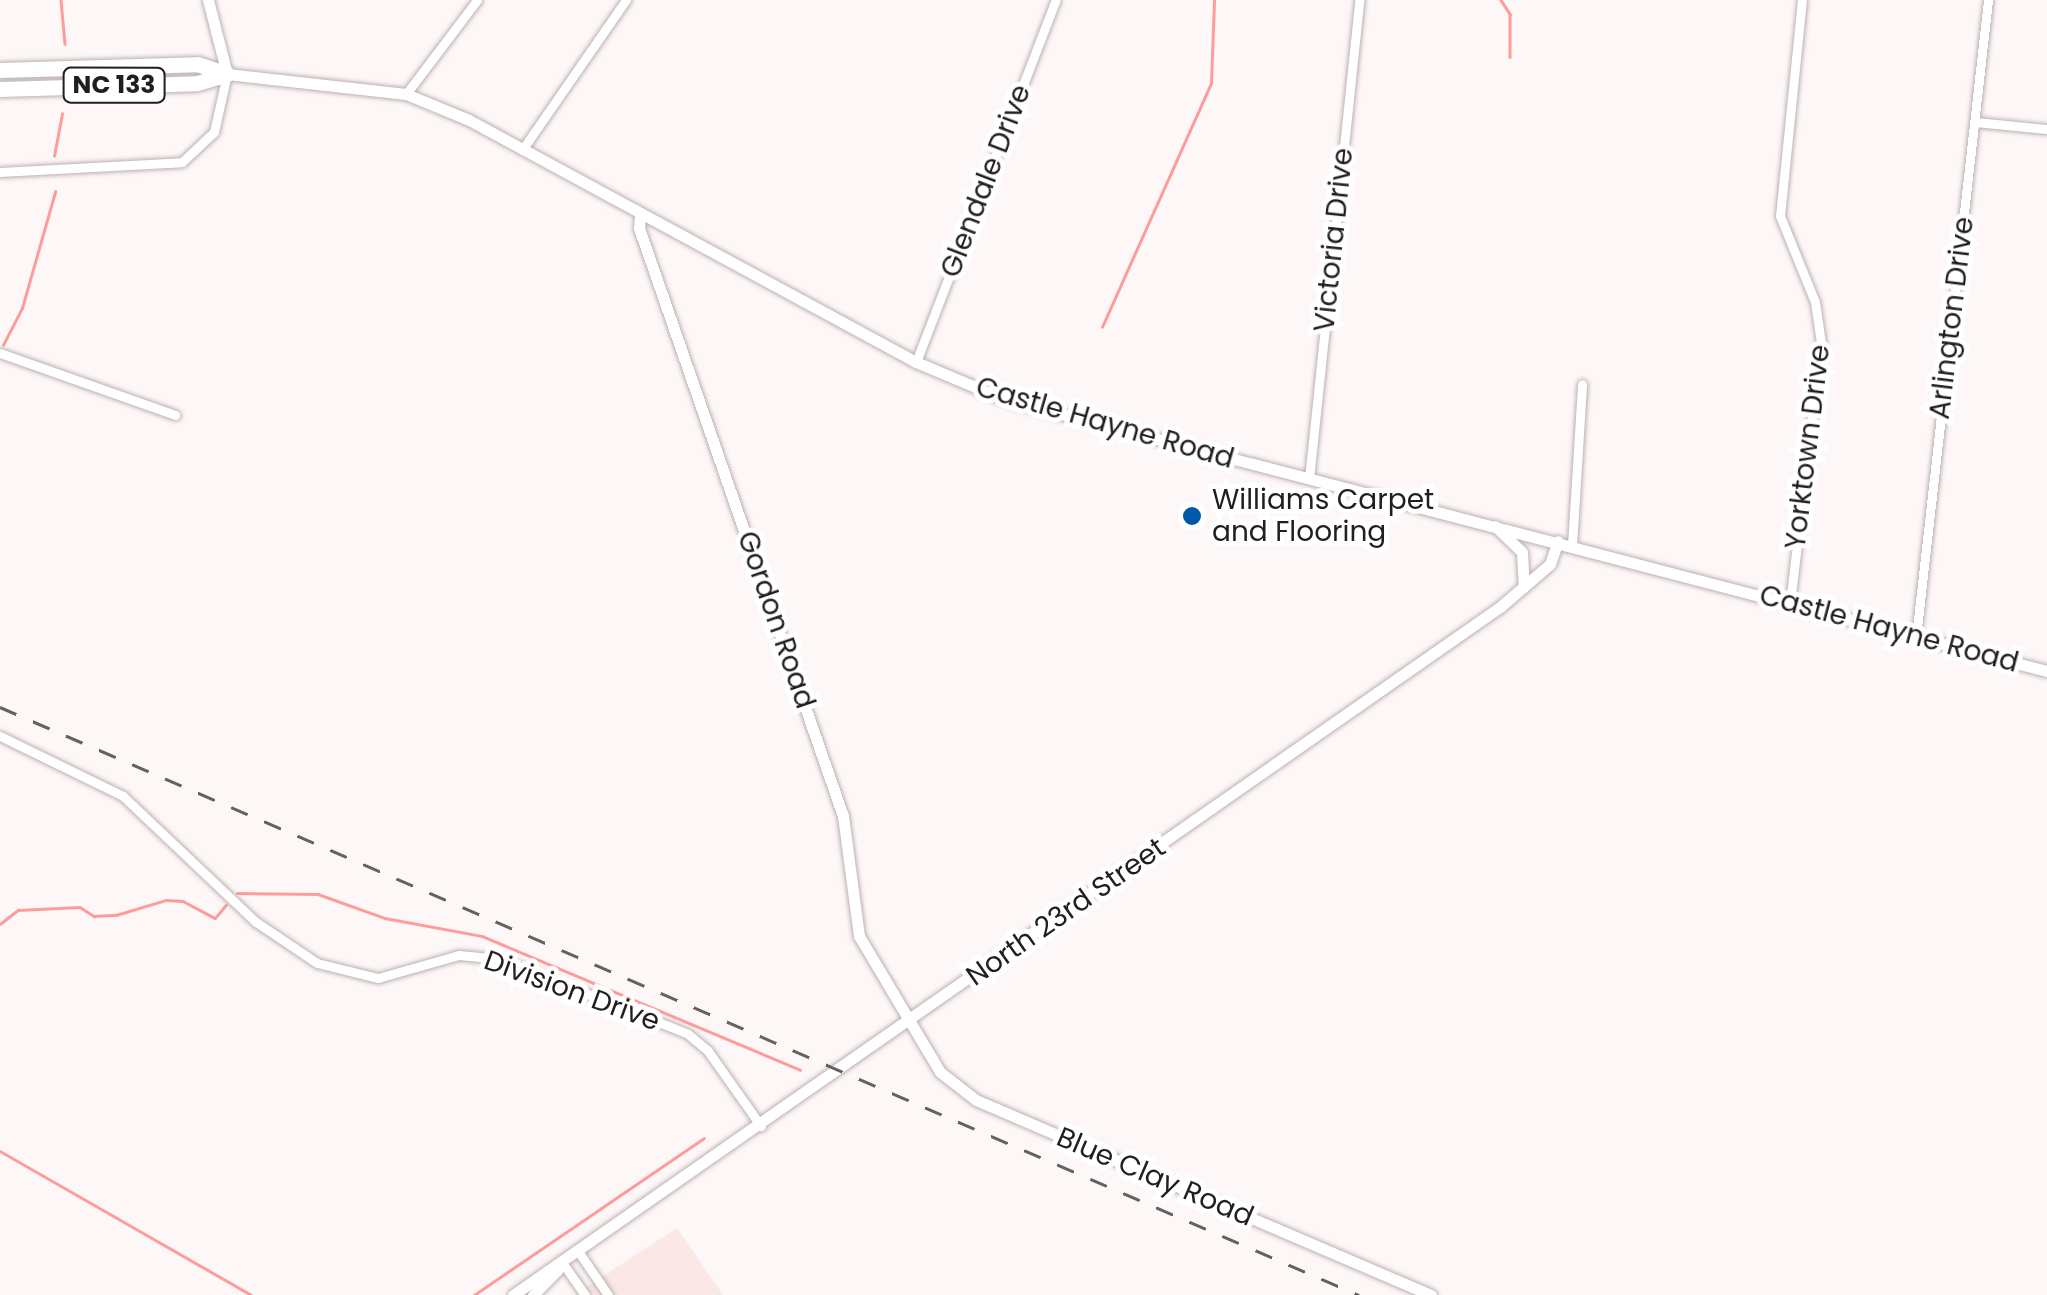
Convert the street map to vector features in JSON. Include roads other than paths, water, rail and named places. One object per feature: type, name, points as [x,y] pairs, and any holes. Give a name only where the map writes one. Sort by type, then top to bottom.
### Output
[{"type":"highway","name":"NC 133","points":[[4,70],[197,64],[226,74]]},
{"type":"highway","name":"NC 133","points":[[0,89],[198,82],[226,74]]},
{"type":"main road","points":[[208,0],[226,74]]},
{"type":"main road","name":"Castle Hayne Road","points":[[226,74],[406,94],[522,150],[916,362],[1031,408],[2047,670]]},
{"type":"main road","name":"Gordon Road","points":[[640,214],[639,228],[843,816],[859,936],[910,1022]]},
{"type":"main road","points":[[1492,524],[1526,563],[1517,594]]},
{"type":"main road","name":"North 23rd Street","points":[[514,1295],[580,1254],[1517,594],[1550,564],[1558,541]]},
{"type":"main road","name":"Blue Clay Road","points":[[910,1022],[946,1079],[976,1100],[1431,1295]]},
{"type":"main road","name":"North 23rd Street","points":[[534,1295],[561,1267]]},
{"type":"street","points":[[406,94],[477,0]]},
{"type":"street","points":[[522,150],[626,0]]},
{"type":"street","name":"Glendale Drive","points":[[916,362],[1056,0]]},
{"type":"street","name":"Victoria Drive","points":[[1309,479],[1359,0]]},
{"type":"street","name":"Yorktown Drive","points":[[1790,603],[1821,343],[1814,302],[1780,216],[1802,0]]},
{"type":"street","name":"Arlington Drive","points":[[1916,637],[1988,0]]},
{"type":"street","points":[[0,172],[182,162],[214,132],[226,74]]},
{"type":"street","points":[[1975,122],[2047,129]]},
{"type":"street","points":[[0,352],[175,414]]},
{"type":"street","points":[[1572,545],[1582,384]]},
{"type":"street","name":"Division Drive","points":[[0,736],[123,796],[256,922],[317,963],[378,978],[466,954],[500,959],[697,1040],[761,1126]]},
{"type":"street","points":[[580,1254],[608,1295]]},
{"type":"street","points":[[561,1267],[585,1295]]},
{"type":"waterway","points":[[61,0],[65,44]]},
{"type":"waterway","points":[[1102,327],[1211,83],[1214,0]]},
{"type":"waterway","points":[[1501,0],[1510,14],[1510,57]]},
{"type":"waterway","points":[[54,156],[62,114]]},
{"type":"waterway","points":[[3,345],[22,308],[55,192]]},
{"type":"waterway","points":[[237,893],[318,894],[385,918],[482,936],[800,1070]]},
{"type":"waterway","points":[[0,924],[18,910],[80,907],[94,916],[116,915],[166,900],[183,901],[215,918],[226,905]]},
{"type":"waterway","points":[[474,1295],[704,1138]]},
{"type":"waterway","points":[[0,1151],[251,1295]]},
{"type":"railway","points":[[0,707],[1359,1295]]},
{"type":"place","name":"Williams Carpet and Flooring","points":[[1192,516]]}]
